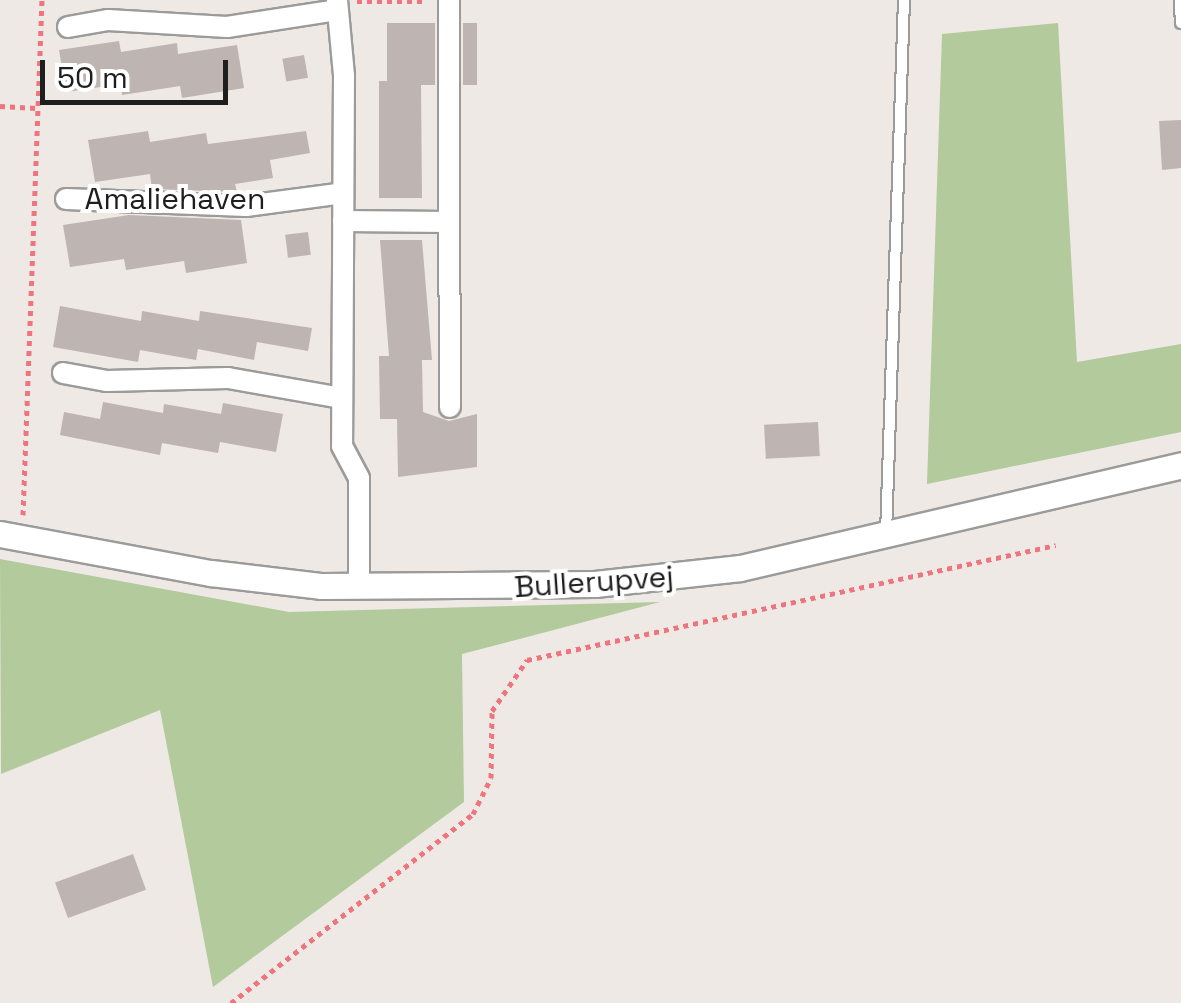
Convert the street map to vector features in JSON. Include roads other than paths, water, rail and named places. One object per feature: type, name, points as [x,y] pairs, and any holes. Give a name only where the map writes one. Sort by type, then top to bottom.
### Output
[{"type":"street","points":[[449,0],[450,407]]},
{"type":"street","points":[[68,26],[108,20],[227,28],[337,4],[343,192],[342,446],[359,478],[359,587]]},
{"type":"street","name":"Amaliehaven","points":[[66,199],[246,206],[343,192]]},
{"type":"street","points":[[343,221],[450,222]]},
{"type":"street","points":[[63,373],[106,381],[228,378],[342,398]]},
{"type":"street","name":"Bullerupvej","points":[[11,536],[211,574],[359,587],[508,589],[679,577],[886,534],[1181,465]]},
{"type":"lane","points":[[1180,0],[1181,22]]},
{"type":"lane","points":[[886,534],[904,3]]}]
